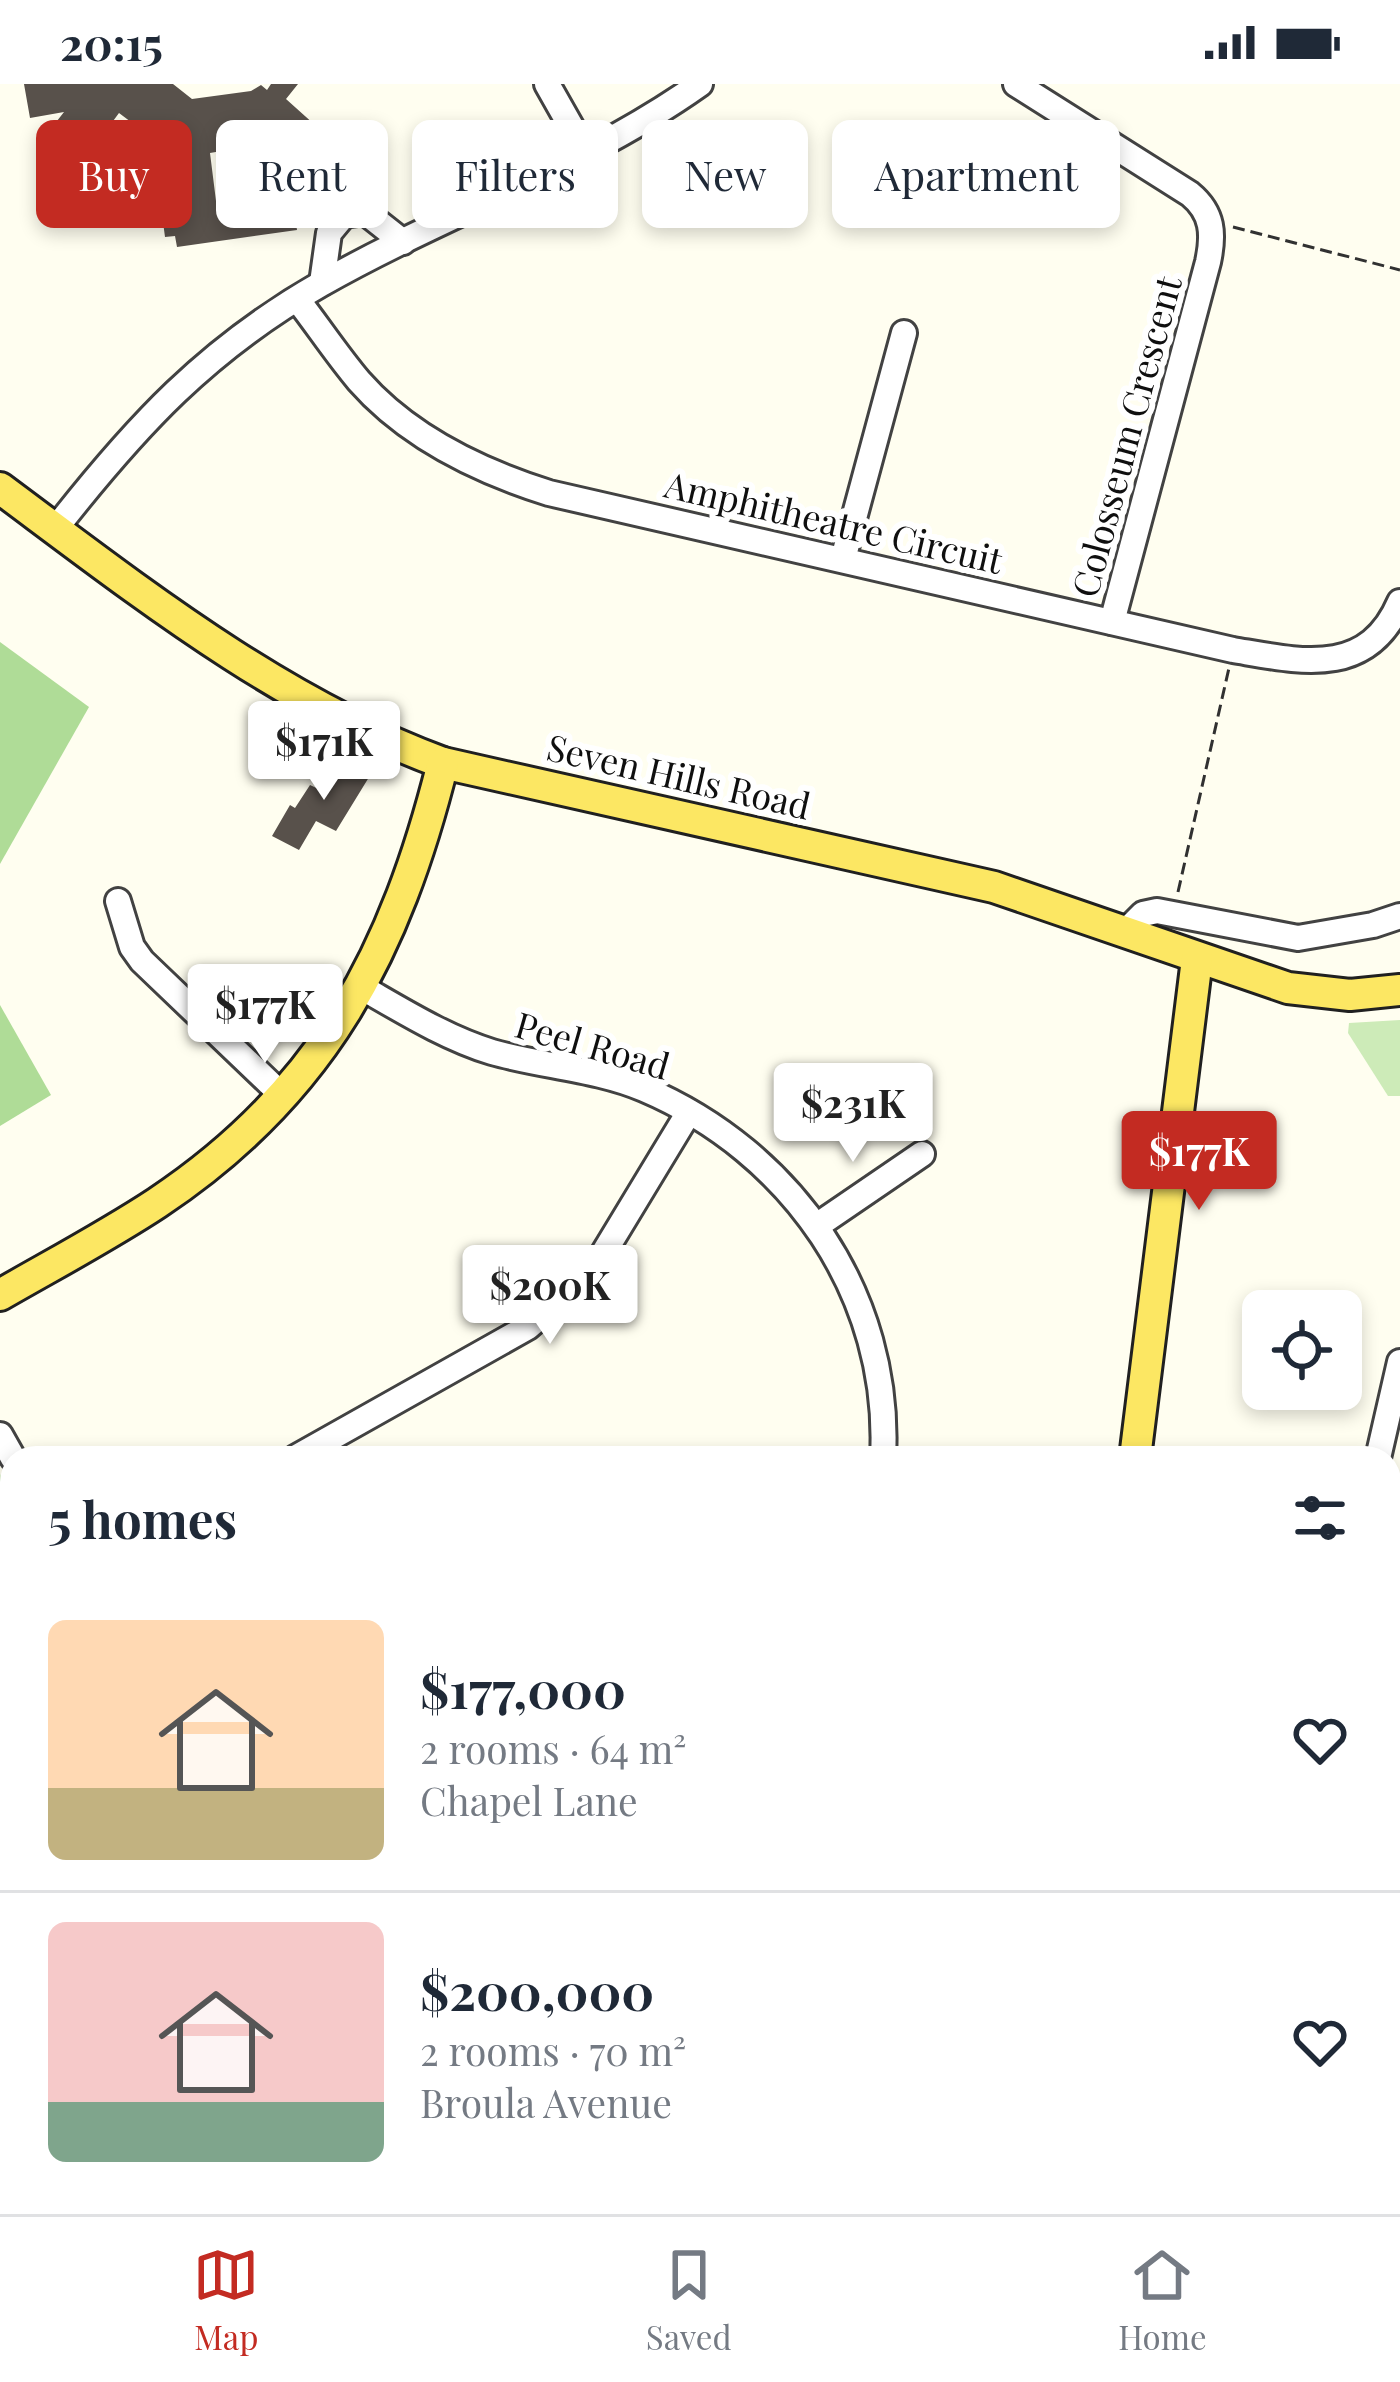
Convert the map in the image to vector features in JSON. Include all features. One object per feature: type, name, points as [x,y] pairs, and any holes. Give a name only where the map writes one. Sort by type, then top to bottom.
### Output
[{"type":"main road","name":"Seven Hills Road","points":[[0,488],[221,647],[364,729],[443,763],[994,887],[1255,979],[1322,994],[1400,990]]},
{"type":"main road","points":[[0,1295],[159,1202],[283,1096],[319,1052],[389,932],[416,864],[443,763]]},
{"type":"main road","points":[[1137,1446],[1197,959]]},
{"type":"street","points":[[547,84],[567,120]]},
{"type":"street","points":[[618,135],[700,84]]},
{"type":"street","points":[[1016,84],[1190,194],[1210,221]]},
{"type":"street","points":[[322,283],[329,233],[344,215],[365,212],[403,242]]},
{"type":"street","name":"Colosseum Crescent","points":[[1112,622],[1208,262],[1210,221]]},
{"type":"street","points":[[56,528],[162,400],[218,352],[322,283],[432,228]]},
{"type":"street","name":"Amphitheatre Circuit","points":[[297,298],[358,380],[390,411],[460,458],[549,493],[1233,650],[1303,662],[1340,658],[1372,640],[1400,602]]},
{"type":"street","points":[[843,559],[904,333]]},
{"type":"street","points":[[118,901],[132,947],[142,962],[283,1096]]},
{"type":"street","points":[[1126,932],[1143,914],[1157,911],[1298,938],[1373,926],[1400,916]]},
{"type":"street","name":"Peel Road","points":[[361,987],[470,1045],[640,1088],[688,1112],[753,1157],[818,1225],[858,1301],[881,1393],[883,1446]]},
{"type":"street","points":[[317,1446],[528,1327],[581,1281],[603,1254],[688,1112]]},
{"type":"street","points":[[818,1225],[922,1154]]},
{"type":"street","points":[[1381,1446],[1400,1362]]},
{"type":"path","points":[[1210,221],[1400,270]]},
{"type":"path","points":[[1174,906],[1233,650]]},
{"type":"green space","points":[[0,642],[89,707],[0,864]]},
{"type":"green space","points":[[0,1005],[51,1095],[0,1126]]},
{"type":"green space","points":[[1400,1020],[1400,1096],[1388,1096],[1348,1033],[1349,1023]]},
{"type":"building","points":[[24,84],[173,84],[192,99],[251,91],[261,85],[267,90],[271,84],[298,84],[286,99],[309,120],[216,120],[216,152],[210,153],[216,228],[297,230],[177,247],[175,236],[165,237],[164,228],[192,228],[192,120],[128,120],[119,113],[114,120],[58,120],[64,112],[30,118]]},
{"type":"building","points":[[346,753],[374,769],[336,831],[316,821],[299,850],[272,836],[290,805],[295,808],[310,785],[325,792]]}]
